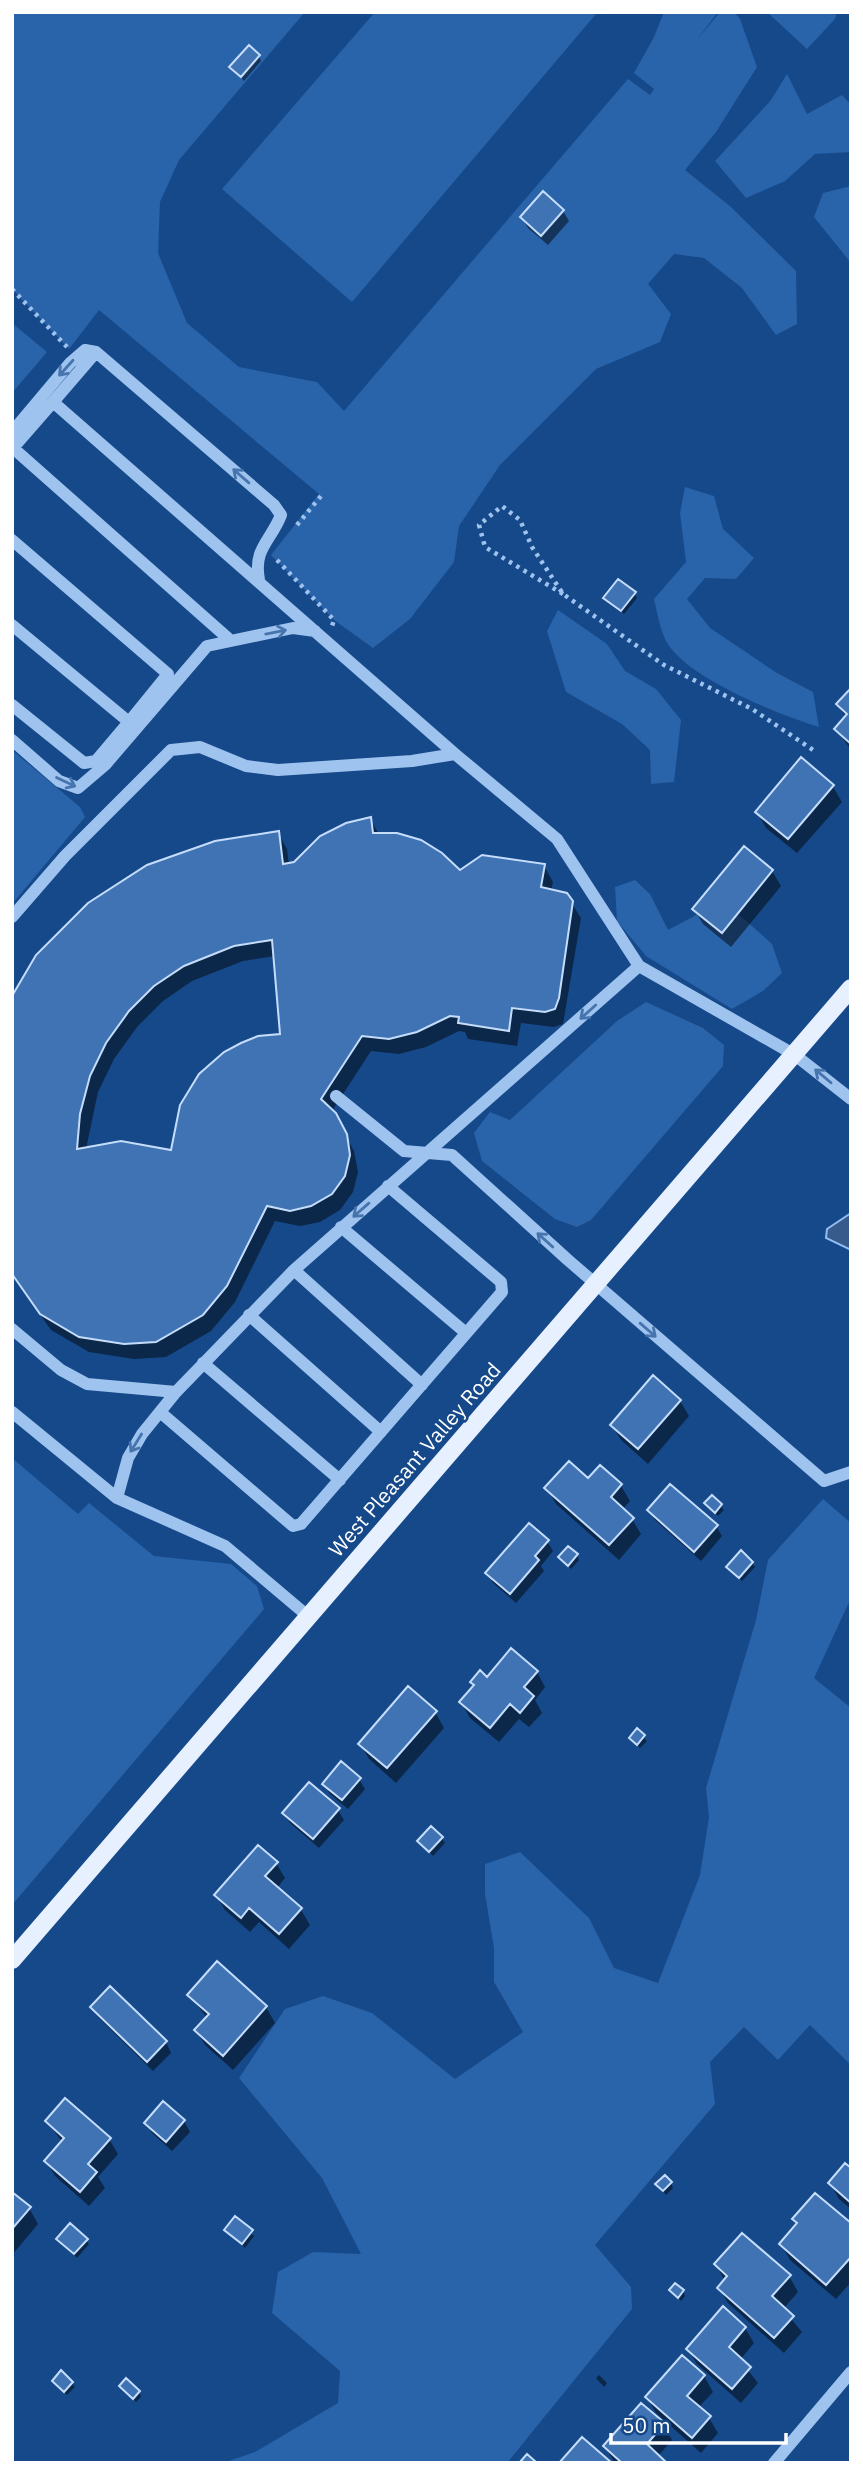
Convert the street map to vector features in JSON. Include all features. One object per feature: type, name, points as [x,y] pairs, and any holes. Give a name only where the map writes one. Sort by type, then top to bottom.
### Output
[{"type":"main road","name":"West Pleasant Valley Road","points":[[12,1960],[851,988]]},
{"type":"street","points":[[12,432],[76,358],[85,350],[96,352],[274,505],[281,515],[262,543],[257,569],[260,580]]},
{"type":"street","points":[[96,352],[13,448],[230,640]]},
{"type":"street","points":[[52,402],[260,580],[455,754],[557,839],[639,966],[794,1055],[851,1099]]},
{"type":"street","points":[[12,540],[169,674],[96,761],[84,763],[12,705]]},
{"type":"street","points":[[12,625],[129,722]]},
{"type":"street","points":[[12,740],[59,781],[78,788],[105,765],[207,646],[293,628],[316,632]]},
{"type":"street","points":[[12,917],[65,856],[171,750],[200,747],[246,766],[278,770],[412,761],[455,754]]},
{"type":"street","points":[[117,1498],[128,1458],[160,1412],[249,1315],[341,1227],[429,1153],[639,966]]},
{"type":"street","points":[[336,1096],[404,1151],[452,1156],[824,1480],[851,1472]]},
{"type":"street","points":[[160,1412],[293,1526],[301,1524],[502,1292],[501,1283],[388,1186]]},
{"type":"street","points":[[341,1227],[466,1333]]},
{"type":"street","points":[[294,1270],[422,1385]]},
{"type":"street","points":[[249,1315],[381,1432]]},
{"type":"street","points":[[12,1329],[61,1370],[88,1384],[176,1392]]},
{"type":"street","points":[[203,1363],[340,1480]]},
{"type":"street","points":[[12,1412],[117,1498],[225,1546],[309,1617]]},
{"type":"street","points":[[774,2463],[851,2372]]},
{"type":"path","points":[[12,289],[76,358]]},
{"type":"path","points":[[288,535],[321,496]]},
{"type":"path","points":[[563,594],[532,547],[520,520],[502,506],[479,525],[485,547],[563,594],[664,665],[752,709],[813,750]]},
{"type":"path","points":[[271,555],[334,620],[326,641]]},
{"type":"shaded area","points":[[12,12],[305,12],[179,160],[160,202],[158,253],[187,323],[239,367],[317,382],[344,411],[628,79],[650,95],[654,89],[634,73],[664,12],[718,12],[696,41],[720,12],[734,12],[740,19],[757,67],[716,132],[685,170],[731,207],[796,271],[797,324],[776,335],[742,288],[704,258],[674,254],[648,284],[671,314],[660,342],[596,369],[500,465],[459,526],[454,562],[410,619],[373,648],[334,620],[271,555],[319,494],[99,310],[69,349],[12,289]]},
{"type":"shaded area","points":[[375,12],[596,14],[352,302],[222,189]]},
{"type":"shaded area","points":[[767,12],[837,12],[835,19],[807,49]]},
{"type":"shaded area","points":[[787,74],[807,114],[842,95],[851,105],[851,152],[815,154],[785,181],[746,198],[715,161],[771,100]]},
{"type":"shaded area","points":[[851,186],[851,263],[814,217],[823,193]]},
{"type":"shaded area","points":[[12,323],[47,352],[12,393]]},
{"type":"shaded area","points":[[685,487],[714,496],[723,529],[754,558],[736,579],[705,578],[687,599],[710,628],[777,673],[813,692],[819,727],[758,704],[712,681],[677,655],[666,641],[654,599],[686,562],[680,513]]},
{"type":"shaded area","points":[[558,610],[607,644],[625,671],[656,689],[681,720],[674,782],[651,784],[650,750],[622,724],[566,692],[547,631]]},
{"type":"shaded area","points":[[12,750],[80,807],[85,817],[12,904]]},
{"type":"shaded area","points":[[635,880],[650,894],[668,930],[717,904],[743,918],[772,944],[782,973],[763,991],[732,1009],[646,956],[617,921],[615,887]]},
{"type":"shaded area","points":[[646,1002],[703,1028],[724,1045],[723,1066],[591,1220],[577,1227],[555,1219],[482,1161],[474,1133],[490,1112],[510,1120],[617,1021]]},
{"type":"shaded area","points":[[851,1213],[851,1250],[826,1238],[827,1229]]},
{"type":"shaded area","points":[[12,1458],[78,1514],[89,1503],[154,1556],[231,1564],[257,1586],[264,1609],[12,1905]]},
{"type":"shaded area","points":[[823,1499],[851,1523],[851,1598],[814,1678],[851,1708],[851,2065],[810,2025],[778,2060],[744,2027],[710,2062],[715,2104],[595,2245],[631,2287],[632,2309],[507,2463],[223,2463],[255,2452],[338,2403],[340,2371],[272,2313],[278,2272],[313,2252],[361,2254],[322,2178],[239,2078],[285,2009],[323,1996],[372,2013],[455,2079],[523,2032],[494,1982],[494,1948],[485,1894],[485,1864],[520,1852],[589,1918],[614,1968],[658,1983],[700,1875],[709,1817],[706,1788],[756,1620],[768,1560]]},
{"type":"building","points":[[249,45],[260,55],[241,77],[229,67]]},
{"type":"building","points":[[543,191],[564,210],[541,236],[520,217]]},
{"type":"building","points":[[618,579],[636,592],[621,611],[603,598]]},
{"type":"building","points":[[851,688],[851,744],[834,729],[847,714],[836,704]]},
{"type":"building","points":[[801,757],[834,785],[788,839],[755,812]]},
{"type":"building","points":[[371,817],[373,833],[397,833],[421,840],[442,853],[460,870],[482,855],[545,864],[541,887],[567,893],[573,901],[559,998],[555,1009],[545,1012],[512,1008],[509,1031],[458,1023],[459,1017],[450,1016],[417,1032],[389,1039],[362,1036],[321,1099],[336,1113],[347,1134],[350,1155],[345,1176],[332,1194],[311,1206],[290,1211],[267,1206],[227,1286],[203,1315],[156,1342],[124,1344],[79,1337],[40,1314],[12,1274],[12,996],[36,955],[88,903],[147,865],[215,841],[279,831],[283,864],[294,862],[320,836],[346,823]],"holes":[[[272,940],[280,1034],[258,1036],[241,1043],[224,1052],[199,1074],[180,1105],[171,1150],[121,1141],[77,1149],[80,1114],[90,1076],[106,1043],[129,1011],[154,986],[184,966],[234,946]]]},
{"type":"building","points":[[744,846],[773,870],[722,933],[692,909]]},
{"type":"building","points":[[653,1375],[681,1400],[638,1449],[610,1425]]},
{"type":"building","points":[[569,1461],[588,1478],[600,1465],[622,1484],[611,1497],[634,1518],[609,1545],[544,1488]]},
{"type":"building","points":[[670,1484],[718,1525],[694,1552],[647,1510]]},
{"type":"building","points":[[712,1495],[722,1504],[715,1513],[704,1503]]},
{"type":"building","points":[[529,1523],[549,1540],[535,1556],[539,1560],[510,1594],[485,1573]]},
{"type":"building","points":[[568,1546],[578,1554],[568,1566],[558,1557]]},
{"type":"building","points":[[741,1550],[753,1562],[739,1578],[726,1567]]},
{"type":"building","points":[[511,1648],[538,1671],[524,1687],[534,1696],[520,1713],[510,1704],[490,1728],[459,1702],[474,1685],[470,1682],[480,1670],[487,1677]]},
{"type":"building","points":[[408,1686],[437,1711],[387,1768],[358,1744]]},
{"type":"building","points":[[637,1728],[645,1735],[637,1745],[629,1738]]},
{"type":"building","points":[[341,1761],[361,1778],[342,1800],[322,1784]]},
{"type":"building","points":[[309,1782],[340,1808],[313,1839],[282,1813]]},
{"type":"building","points":[[431,1826],[443,1837],[429,1852],[417,1841]]},
{"type":"building","points":[[258,1845],[278,1862],[265,1876],[302,1908],[279,1934],[249,1908],[241,1918],[214,1895]]},
{"type":"building","points":[[217,1961],[267,2006],[223,2056],[194,2030],[209,2014],[187,1995]]},
{"type":"building","points":[[110,1986],[167,2041],[147,2062],[90,2007]]},
{"type":"building","points":[[65,2098],[111,2138],[88,2164],[97,2172],[80,2192],[44,2161],[64,2138],[45,2121]]},
{"type":"building","points":[[163,2101],[185,2120],[166,2142],[144,2123]]},
{"type":"building","points":[[845,2163],[851,2168],[851,2203],[828,2183]]},
{"type":"building","points":[[665,2175],[672,2182],[663,2191],[655,2184]]},
{"type":"building","points":[[12,2192],[31,2207],[12,2229]]},
{"type":"building","points":[[815,2193],[851,2223],[851,2257],[826,2285],[779,2244],[797,2223],[792,2219]]},
{"type":"building","points":[[235,2216],[253,2230],[242,2244],[224,2230]]},
{"type":"building","points":[[70,2223],[88,2239],[74,2254],[56,2239]]},
{"type":"building","points":[[742,2233],[791,2275],[772,2296],[794,2316],[774,2338],[717,2288],[727,2276],[714,2264]]},
{"type":"building","points":[[675,2283],[684,2290],[678,2298],[669,2290]]},
{"type":"building","points":[[723,2306],[746,2327],[729,2347],[751,2367],[732,2389],[686,2349]]},
{"type":"building","points":[[682,2355],[705,2375],[687,2396],[711,2416],[692,2438],[645,2397]]},
{"type":"building","points":[[61,2370],[73,2382],[64,2392],[52,2381]]},
{"type":"building","points":[[126,2378],[140,2391],[133,2399],[119,2386]]},
{"type":"building","points":[[641,2403],[665,2423],[647,2444],[667,2463],[622,2463],[603,2446]]},
{"type":"building","points":[[582,2437],[612,2463],[559,2463]]},
{"type":"building","points":[[527,2454],[536,2462],[535,2463],[520,2462]]}]
